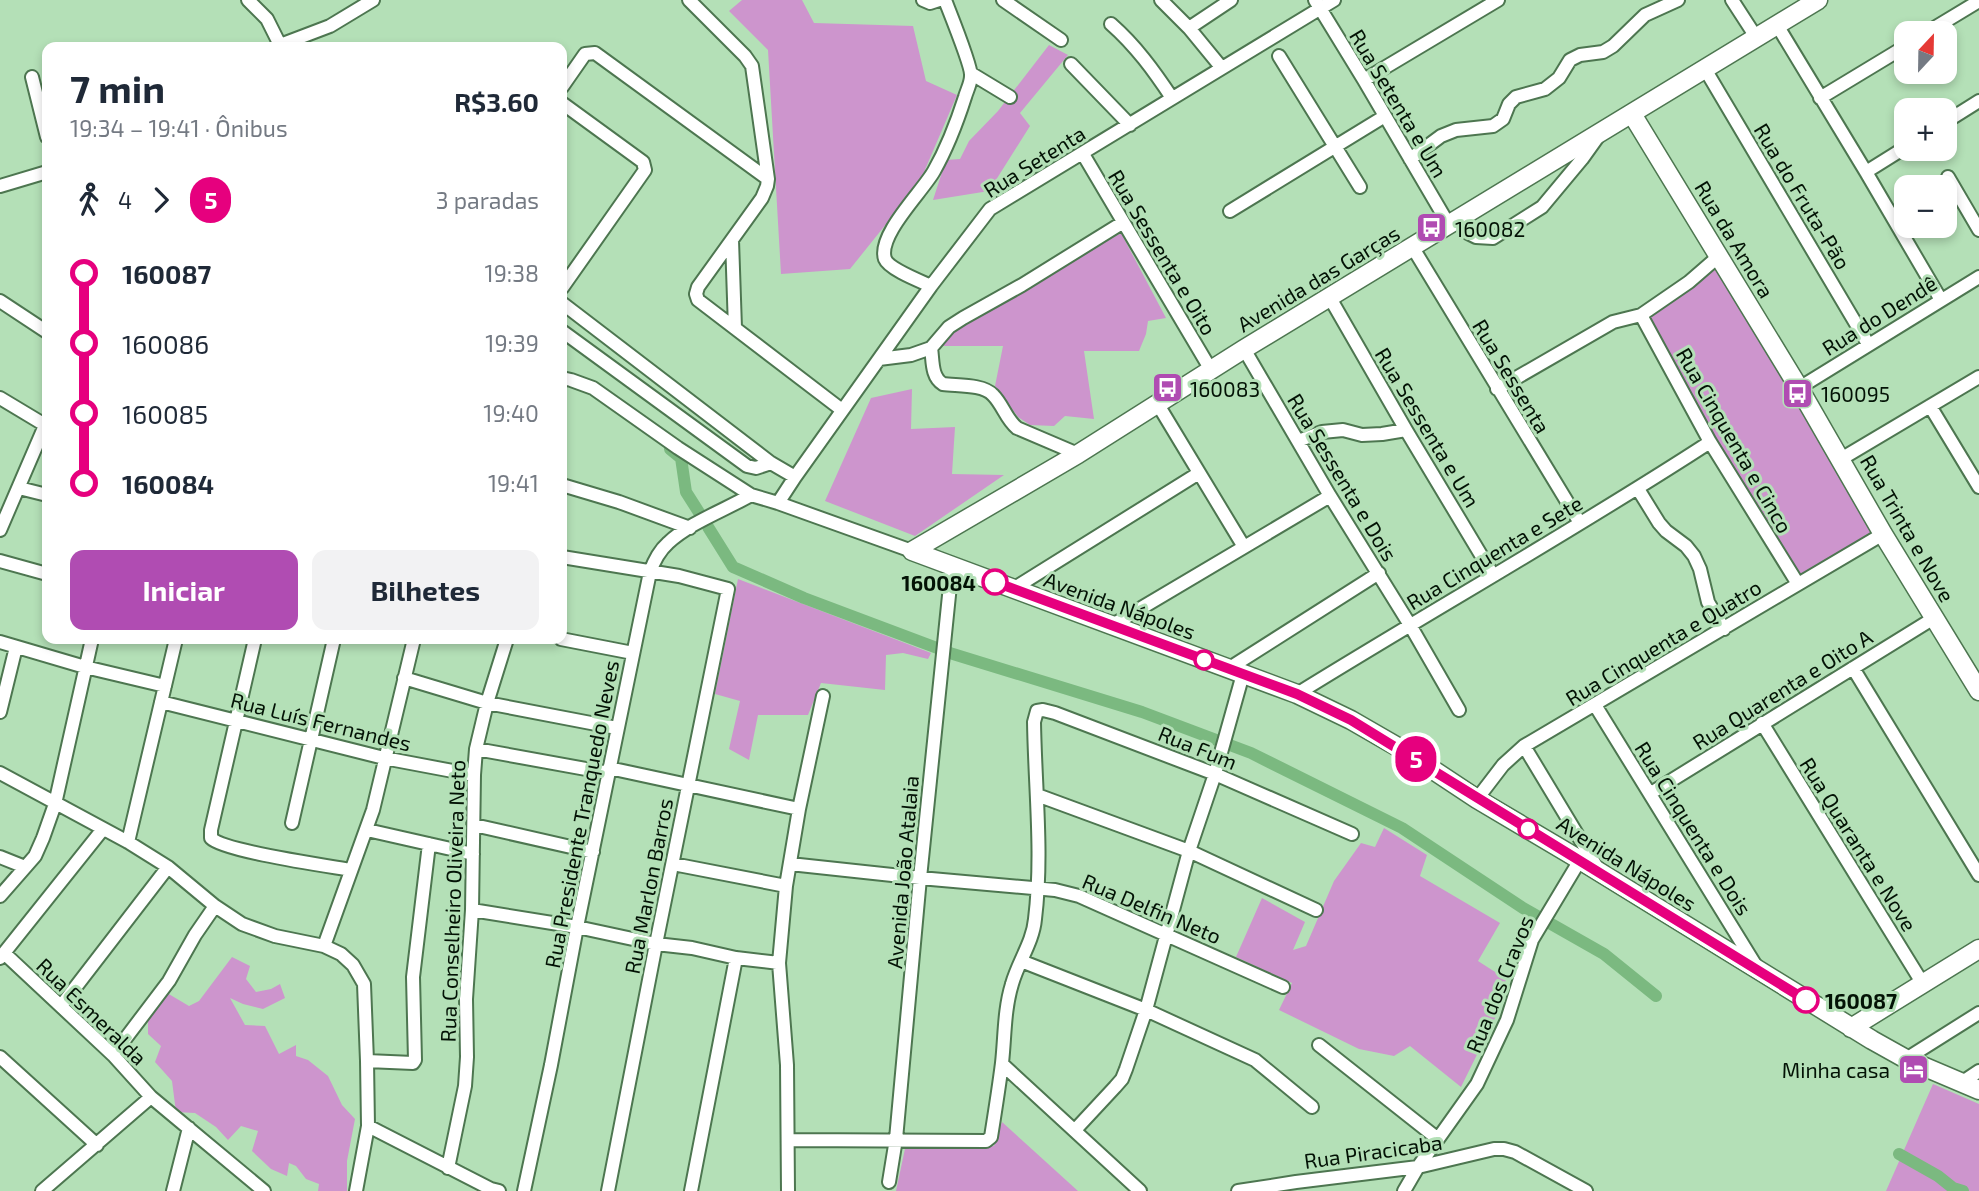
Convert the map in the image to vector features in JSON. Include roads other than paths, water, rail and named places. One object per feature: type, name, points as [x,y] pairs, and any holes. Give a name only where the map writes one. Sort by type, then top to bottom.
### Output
[{"type":"main road","name":"Avenida das Garças","points":[[912,551],[1077,454],[1244,349],[1818,0]]},
{"type":"main road","name":"Rua da Amora","points":[[1632,114],[1799,388]]},
{"type":"main road","name":"Rua Trinta e Nove","points":[[1799,388],[1979,691]]},
{"type":"main road","name":"Avenida Nápoles","points":[[912,551],[1297,694],[1351,720],[1851,1028],[1906,1059],[1979,1090]]},
{"type":"main road","points":[[1851,1028],[1979,949]]},
{"type":"street","points":[[248,0],[267,19],[278,42]]},
{"type":"street","points":[[290,42],[330,26],[373,0]]},
{"type":"street","points":[[689,0],[746,56],[752,66],[768,179],[762,198],[698,286],[698,300],[842,410]]},
{"type":"street","points":[[923,0],[930,3],[939,0]]},
{"type":"street","points":[[931,286],[890,265],[884,250],[888,238],[906,209],[935,170],[956,125],[972,74],[945,0]]},
{"type":"street","points":[[1003,0],[1060,40]]},
{"type":"street","points":[[1161,0],[1189,28],[1221,67]]},
{"type":"street","points":[[1189,28],[1231,0]]},
{"type":"street","name":"Rua Setenta","points":[[778,503],[931,286],[990,209],[1130,125],[1317,4],[1334,0]]},
{"type":"street","points":[[1364,80],[1498,0]]},
{"type":"street","points":[[1410,159],[1441,136],[1456,130],[1493,126],[1503,119],[1509,104],[1516,97],[1545,89],[1559,78],[1570,60],[1580,55],[1603,52],[1613,46],[1645,15],[1678,0]]},
{"type":"street","points":[[1732,0],[1756,37]]},
{"type":"street","points":[[1946,21],[1979,1]]},
{"type":"street","name":"Rua Setenta e Um","points":[[1317,4],[1410,159],[1455,222]]},
{"type":"street","points":[[1111,24],[1131,42],[1172,98]]},
{"type":"street","points":[[1777,25],[1941,300]]},
{"type":"street","points":[[567,80],[586,54],[595,52],[768,179]]},
{"type":"street","points":[[1820,98],[1894,53]]},
{"type":"street","points":[[1279,56],[1360,187]]},
{"type":"street","points":[[1071,64],[1130,125]]},
{"type":"street","name":"Rua do Fruta-Pão","points":[[1704,69],[1868,344]]},
{"type":"street","points":[[972,74],[1010,97]]},
{"type":"street","points":[[32,77],[42,117]]},
{"type":"street","points":[[1957,115],[1979,102]]},
{"type":"street","points":[[567,107],[643,162],[645,170],[567,281]]},
{"type":"street","points":[[1230,211],[1385,116]]},
{"type":"street","points":[[1455,222],[1476,237],[1493,238],[1542,207],[1599,134]]},
{"type":"street","name":"Rua Sessenta e Oito","points":[[1083,153],[1211,370]]},
{"type":"street","points":[[1866,172],[1894,154]]},
{"type":"street","points":[[0,186],[42,173]]},
{"type":"street","points":[[1957,192],[1979,230]]},
{"type":"street","points":[[879,359],[911,355],[932,348],[950,327],[963,318],[1122,223]]},
{"type":"street","points":[[732,239],[735,328]]},
{"type":"street","name":"Rua Sessenta","points":[[1413,248],[1580,523]]},
{"type":"street","points":[[1497,389],[1613,322],[1641,315],[1689,282],[1719,256]]},
{"type":"street","name":"Rua do Dendê","points":[[1799,388],[1979,277]]},
{"type":"street","name":"Rua Sessenta e Um","points":[[1330,298],[1493,575]]},
{"type":"street","points":[[0,301],[42,329]]},
{"type":"street","points":[[567,307],[771,463],[795,477]]},
{"type":"street","name":"Rua Cinquenta e Cinco","points":[[1641,315],[1710,442],[1798,584]]},
{"type":"street","points":[[567,335],[747,466],[756,468],[771,463]]},
{"type":"street","points":[[932,348],[938,382],[984,389],[994,396],[1017,428],[1077,454]]},
{"type":"street","name":"Rua Sessenta e Dois","points":[[1244,349],[1459,710]]},
{"type":"street","points":[[1841,459],[1979,377]]},
{"type":"street","name":"Avenida Nápoles","points":[[567,380],[593,388],[751,495],[912,551]]},
{"type":"street","points":[[0,398],[42,421]]},
{"type":"street","points":[[1157,403],[1244,547]]},
{"type":"street","points":[[1930,406],[1979,487]]},
{"type":"street","points":[[1298,441],[1322,432],[1343,430],[1362,435],[1382,435],[1406,430]]},
{"type":"street","points":[[0,530],[42,433]]},
{"type":"street","name":"Rua Cinquenta e Sete","points":[[1297,694],[1638,489],[1710,442]]},
{"type":"street","points":[[1013,589],[1199,473]]},
{"type":"street","points":[[567,486],[690,528]]},
{"type":"street","points":[[19,488],[42,494]]},
{"type":"street","points":[[1638,489],[1659,523],[1694,556],[1708,602],[1724,629]]},
{"type":"street","name":"Rua Presidente Tranquedo Neves","points":[[524,1191],[650,572],[656,557],[668,543],[751,495]]},
{"type":"street","points":[[1111,626],[1330,495]]},
{"type":"street","name":"Rua Cinquenta e Quatro","points":[[1477,799],[1503,765],[1524,746],[1884,534]]},
{"type":"street","points":[[567,557],[650,572]]},
{"type":"street","points":[[0,561],[42,574]]},
{"type":"street","name":"Avenida João Atalaia","points":[[889,1182],[896,1139],[952,566]]},
{"type":"street","name":"Rua Marlon Barros","points":[[608,1191],[728,589],[679,576],[650,572]]},
{"type":"street","points":[[1075,1130],[1122,1079],[1146,1010],[1189,851],[1224,743],[1236,672],[1379,573]]},
{"type":"street","name":"Rua Quarenta e Oito A","points":[[1651,793],[1934,618]]},
{"type":"street","points":[[567,640],[633,653]]},
{"type":"street","points":[[0,642],[85,667],[164,686]]},
{"type":"street","points":[[0,896],[35,856],[43,838],[55,804],[91,644]]},
{"type":"street","points":[[128,842],[175,644]]},
{"type":"street","points":[[254,644],[211,838],[218,844],[351,870]]},
{"type":"street","points":[[292,823],[333,644]]},
{"type":"street","points":[[324,946],[367,830],[413,644]]},
{"type":"street","name":"Rua Conselheiro Oliveira Neto","points":[[448,1168],[465,1086],[467,1057],[466,999],[472,910],[476,749],[505,644]]},
{"type":"street","points":[[0,712],[16,647]]},
{"type":"street","points":[[1853,668],[1979,875]]},
{"type":"street","points":[[404,678],[487,702],[617,728]]},
{"type":"street","points":[[788,1191],[787,1065],[779,963],[786,886],[799,808],[823,696]]},
{"type":"street","name":"Rua Luís Fernandes","points":[[161,702],[384,758],[474,775]]},
{"type":"street","name":"Rua Cinquenta e Dois","points":[[1595,705],[1760,972]]},
{"type":"street","name":"Rua Fum","points":[[1037,795],[1034,722],[1037,711],[1043,710],[1215,774],[1352,834]]},
{"type":"street","name":"Rua Quaranta e Nove","points":[[1762,723],[1923,984]]},
{"type":"street","points":[[1524,746],[1600,872]]},
{"type":"street","points":[[476,749],[609,770],[799,808]]},
{"type":"street","points":[[0,773],[128,842],[168,867],[215,906],[242,924],[275,936],[324,946],[341,954],[353,965],[364,984],[368,1126],[356,1191]]},
{"type":"street","points":[[788,1140],[986,1141],[991,1136],[1012,983],[1032,936],[1038,888],[1037,795],[1189,851],[1316,910]]},
{"type":"street","points":[[474,825],[593,852]]},
{"type":"street","points":[[2,955],[103,829]]},
{"type":"street","points":[[367,830],[473,854]]},
{"type":"street","points":[[367,1061],[413,1063],[415,1060],[413,977],[429,844]]},
{"type":"street","points":[[0,857],[25,867]]},
{"type":"street","name":"Rua dos Cravos","points":[[1404,1191],[1486,1069],[1514,1001],[1532,940],[1580,860]]},
{"type":"street","points":[[673,864],[786,886]]},
{"type":"street","name":"Rua Delfin Neto","points":[[790,864],[1038,888],[1079,896],[1283,988]]},
{"type":"street","points":[[61,1006],[168,867]]},
{"type":"street","points":[[113,1055],[169,981],[215,906]]},
{"type":"street","points":[[472,910],[736,958],[779,963]]},
{"type":"street","name":"Rua Esmeralda","points":[[2,955],[113,1055],[151,1097],[257,1189]]},
{"type":"street","points":[[691,1191],[736,958]]},
{"type":"street","points":[[1021,961],[1146,1010],[1255,1060],[1312,1107]]},
{"type":"street","points":[[1906,1059],[1979,1013]]},
{"type":"street","points":[[1319,1045],[1438,1139]]},
{"type":"street","points":[[0,1057],[97,1145]]},
{"type":"street","points":[[1002,1064],[1140,1191]]},
{"type":"street","points":[[1961,1083],[1979,1071]]},
{"type":"street","points":[[42,1191],[151,1097]]},
{"type":"street","points":[[368,1126],[499,1191]]},
{"type":"street","points":[[173,1191],[189,1128]]},
{"type":"street","name":"Rua Piracicaba","points":[[1238,1191],[1418,1167],[1494,1149],[1515,1152],[1586,1191]]},
{"type":"waterway","points":[[670,449],[681,458],[686,492],[700,514]]},
{"type":"waterway","points":[[708,527],[733,567],[804,598],[953,654],[1142,712],[1251,753],[1402,828],[1523,908],[1604,954],[1656,996]]},
{"type":"waterway","points":[[1899,1154],[1938,1176],[1953,1188],[1963,1191]]},
{"type":"place","name":"160082","points":[[1432,228]]},
{"type":"place","name":"160083","points":[[1167,388]]},
{"type":"place","name":"160095","points":[[1798,393]]},
{"type":"place","name":"160084","points":[[995,582]]},
{"type":"place","name":"160087","points":[[1806,1000]]},
{"type":"place","name":"Minha casa","points":[[1913,1069]]}]
